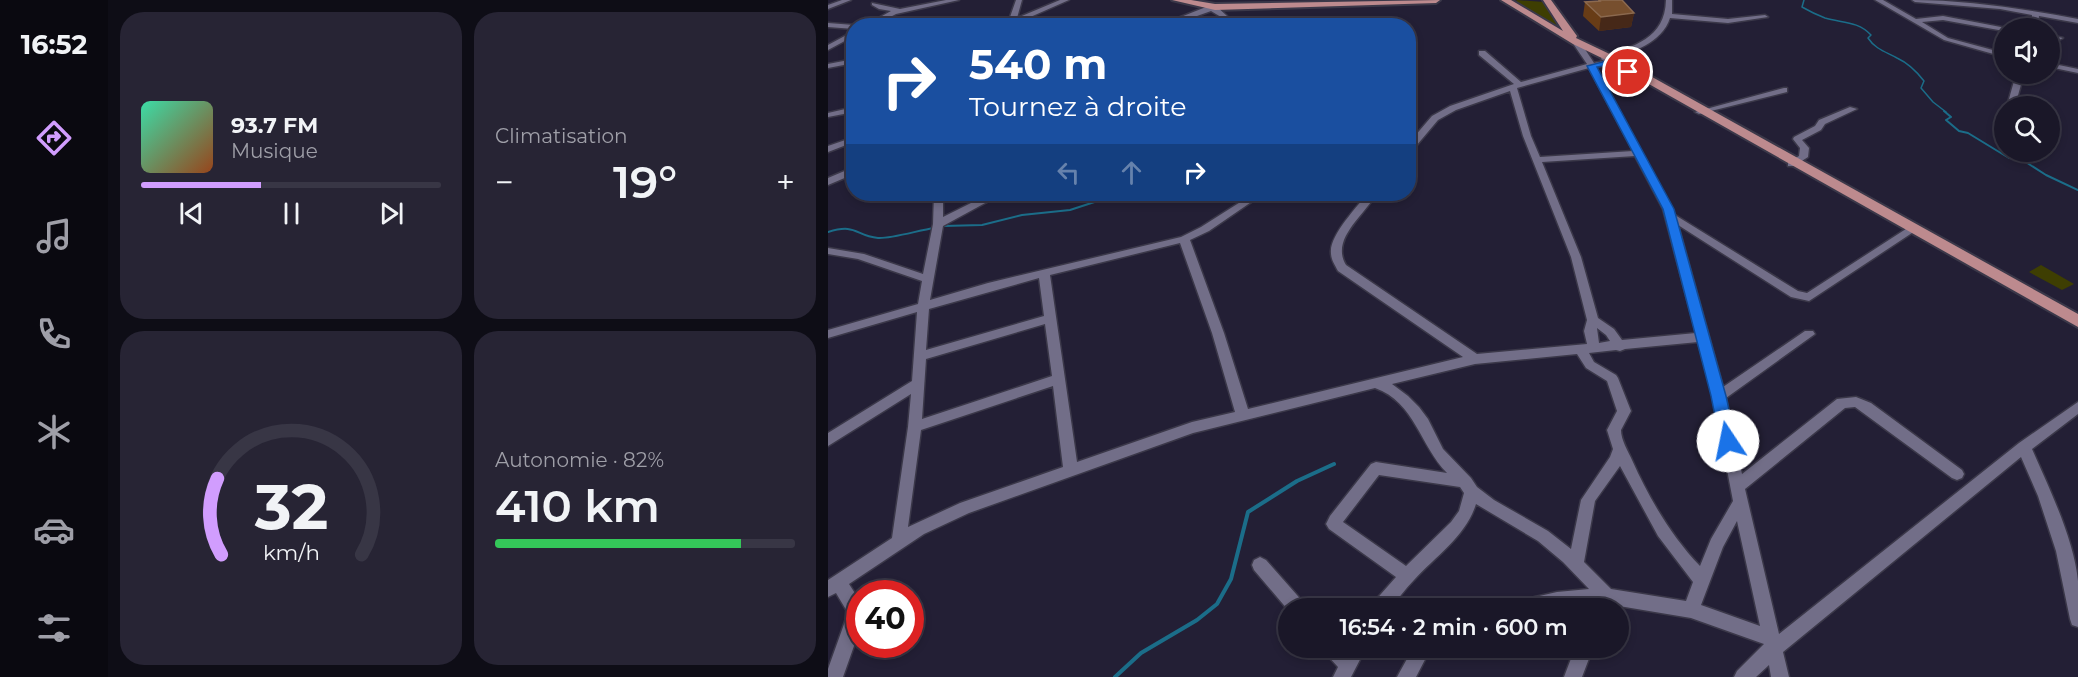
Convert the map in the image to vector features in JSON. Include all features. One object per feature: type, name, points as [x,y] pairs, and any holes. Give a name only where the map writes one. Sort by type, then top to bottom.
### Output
[{"type":"main road","points":[[1176,0],[1230,7],[1436,0]]},
{"type":"main road","points":[[1192,0],[1213,5]]},
{"type":"main road","points":[[1505,0],[1576,42],[2078,321]]},
{"type":"main road","points":[[1547,0],[1576,42]]},
{"type":"main road","points":[[1912,230],[2078,326]]},
{"type":"street","points":[[828,7],[848,0]]},
{"type":"street","points":[[881,18],[904,10],[956,0]]},
{"type":"street","points":[[1015,18],[1014,12],[1019,0]]},
{"type":"street","points":[[1027,18],[1066,0]]},
{"type":"street","points":[[1416,138],[1441,114],[1516,86],[1592,66],[1652,39],[1665,24],[1669,0]]},
{"type":"street","points":[[1878,0],[1957,43],[1994,52]]},
{"type":"street","points":[[1915,0],[2000,4],[2036,14],[2078,21]]},
{"type":"street","points":[[874,4],[880,8],[904,10]]},
{"type":"street","points":[[1181,18],[1213,5],[1224,18]]},
{"type":"street","points":[[1899,13],[1918,14],[1930,20]]},
{"type":"street","points":[[2035,18],[2036,14]]},
{"type":"street","points":[[1668,16],[1728,21],[1765,17]]},
{"type":"street","points":[[1915,21],[1943,18],[1994,27]]},
{"type":"street","points":[[828,25],[846,26]]},
{"type":"street","points":[[828,48],[846,38]]},
{"type":"street","points":[[1576,42],[1592,66],[1671,217],[1719,396],[1740,502],[1780,677]]},
{"type":"street","points":[[1482,54],[1516,86],[1518,111],[1576,257],[1593,320],[1587,349],[1590,365],[1612,378],[1624,408],[1614,430],[1620,449],[1628,468],[1678,554],[1702,580]]},
{"type":"street","points":[[828,66],[846,63]]},
{"type":"street","points":[[2060,67],[2078,71]]},
{"type":"street","points":[[1702,111],[1784,90]]},
{"type":"street","points":[[1793,163],[1803,158],[1805,149],[1797,139],[1818,128],[1822,122],[1853,109]]},
{"type":"street","points":[[828,115],[846,111]]},
{"type":"street","points":[[828,149],[846,143]]},
{"type":"street","points":[[1537,160],[1638,153]]},
{"type":"street","points":[[828,182],[846,174]]},
{"type":"street","points":[[899,542],[915,428],[923,305],[938,226],[938,201]]},
{"type":"street","points":[[938,226],[981,201]]},
{"type":"street","points":[[828,334],[923,305],[1184,239],[1205,229],[1248,201]]},
{"type":"street","points":[[1367,201],[1338,240],[1335,248],[1337,261],[1342,268],[1476,358]]},
{"type":"street","points":[[938,213],[966,209]]},
{"type":"street","points":[[1671,217],[1795,294],[1804,297],[1809,297],[1912,230]]},
{"type":"street","points":[[1184,239],[1218,333],[1243,416]]},
{"type":"street","points":[[828,251],[860,256],[927,279]]},
{"type":"street","points":[[1044,273],[1071,471]]},
{"type":"street","points":[[920,356],[1050,318]]},
{"type":"street","points":[[1593,320],[1611,332],[1620,347]]},
{"type":"street","points":[[1719,396],[1809,334]]},
{"type":"street","points":[[834,677],[857,612],[833,585],[919,529],[965,508],[1192,428],[1476,358],[1620,347],[1703,337]]},
{"type":"street","points":[[915,428],[1058,379]]},
{"type":"street","points":[[828,440],[917,384]]},
{"type":"street","points":[[1378,384],[1398,394],[1423,423],[1437,452],[1486,504],[1523,522],[1546,538],[1575,566],[1600,598]]},
{"type":"street","points":[[1737,486],[1842,403],[1849,401],[1866,407],[1957,474]]},
{"type":"street","points":[[1743,677],[1772,643],[2078,407]]},
{"type":"street","points":[[2024,447],[2071,549],[2078,619]]},
{"type":"street","points":[[1575,566],[1588,500],[1593,490],[1613,469],[1620,449]]},
{"type":"street","points":[[1407,576],[1334,524],[1335,521],[1376,468],[1469,487]]},
{"type":"street","points":[[1388,598],[1456,527],[1465,514],[1469,487]]},
{"type":"street","points":[[1691,610],[1716,544],[1740,502]]},
{"type":"street","points":[[1465,514],[1486,504]]},
{"type":"street","points":[[1260,565],[1288,598]]},
{"type":"street","points":[[1629,605],[1691,610],[1772,643]]},
{"type":"street","points":[[1406,677],[1416,658]]},
{"type":"street","points":[[1573,677],[1580,658]]},
{"type":"shaded area","points":[[1517,0],[1544,2],[1560,28],[1515,2]]},
{"type":"shaded area","points":[[2041,265],[2074,284],[2062,290],[2029,272]]},
{"type":"building","points":[[1622,0],[1634,13],[1601,17],[1585,2]]},
{"type":"waterway","points":[[1804,0],[1802,7],[1813,13],[1866,30],[1871,35],[1868,38],[1874,45],[1905,62],[1915,71],[1924,81],[1921,88],[1946,112]]},
{"type":"waterway","points":[[1944,111],[1951,117],[1946,120],[1959,131],[1968,133],[2009,158],[2021,159],[2046,175],[2078,190]]},
{"type":"waterway","points":[[943,226],[982,225],[1022,215],[1070,210],[1098,201]]},
{"type":"waterway","points":[[828,232],[850,229],[870,237],[883,238],[934,228]]},
{"type":"waterway","points":[[1115,677],[1141,653],[1197,620],[1217,604],[1231,579],[1248,512],[1297,481],[1334,464]]},
{"type":"route","points":[[1628,72],[1610,62],[1592,66],[1668,209],[1719,396],[1728,441]]}]
